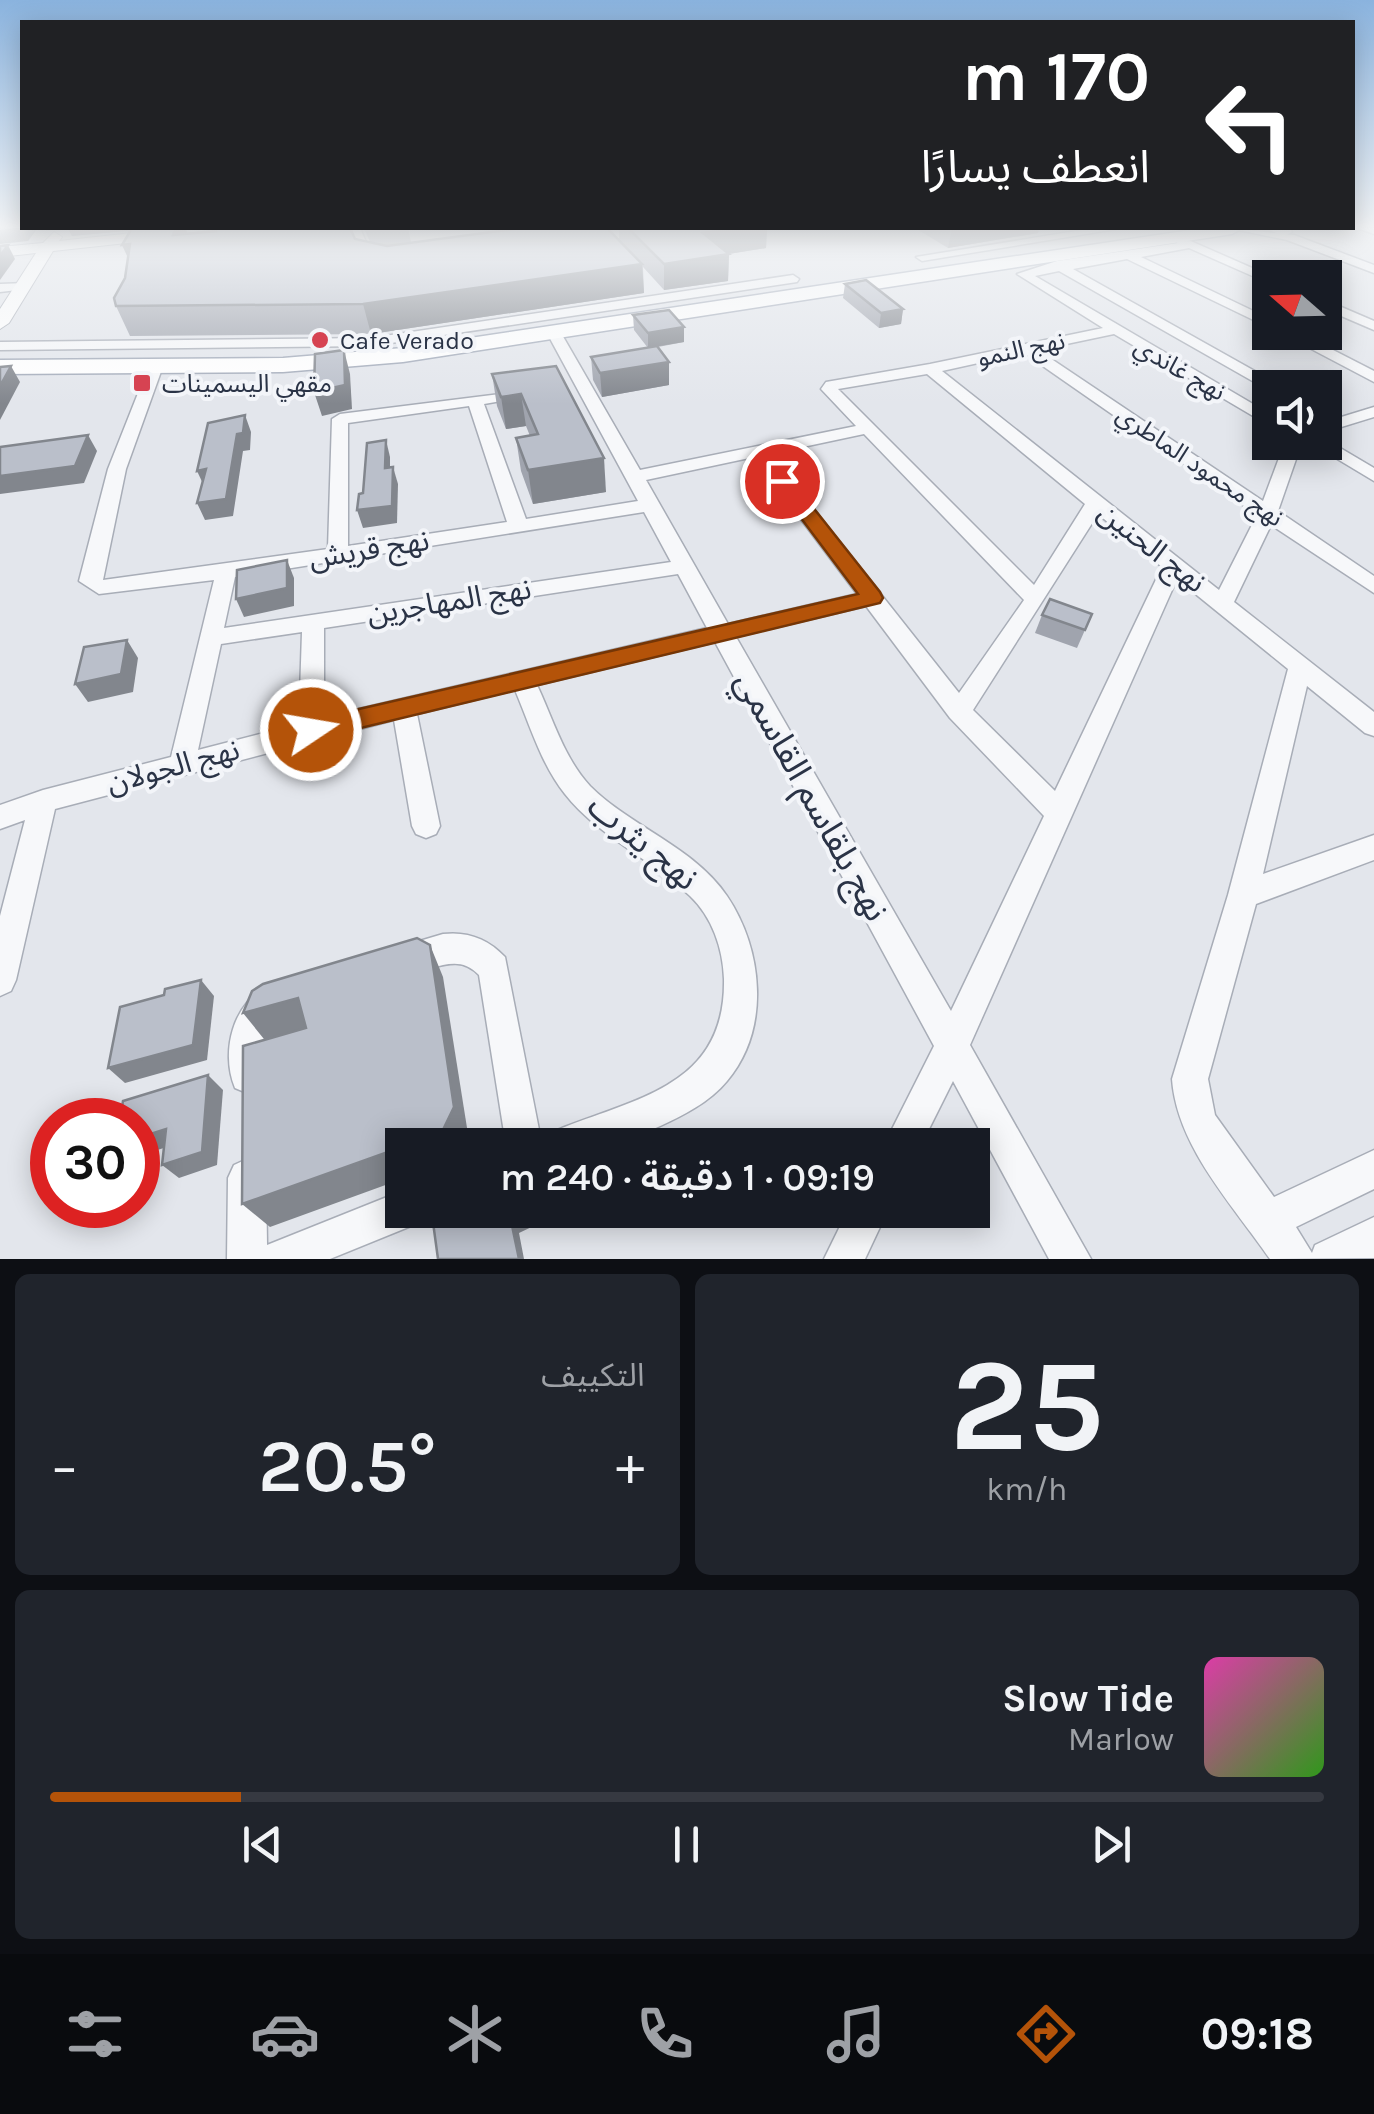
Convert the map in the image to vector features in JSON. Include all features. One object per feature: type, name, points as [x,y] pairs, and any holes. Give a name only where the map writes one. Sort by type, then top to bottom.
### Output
[{"type":"main road","points":[[0,323],[20,287]]},
{"type":"main road","points":[[0,367],[323,363],[554,333],[662,301],[785,287]]},
{"type":"street","points":[[0,346],[372,342],[747,287]]},
{"type":"street","name":"نهج غاندي","points":[[1042,287],[1252,411]]},
{"type":"street","points":[[1095,287],[1252,374]]},
{"type":"street","points":[[1193,287],[1252,315]]},
{"type":"street","points":[[1343,312],[1374,307]]},
{"type":"street","points":[[1343,312],[1374,326]]},
{"type":"street","name":"نهج النمو","points":[[868,428],[830,387],[1112,330]]},
{"type":"street","name":"نهج بلقاسم القاسمي","points":[[554,333],[565,388],[633,477],[686,566],[1071,1259]]},
{"type":"street","name":"نهج محمود الماطري","points":[[1024,347],[1374,586]]},
{"type":"street","points":[[1321,350],[1374,377]]},
{"type":"street","name":"نهج قريش","points":[[155,366],[117,469],[90,581],[108,587],[650,505]]},
{"type":"street","name":"نهج الحنين","points":[[930,369],[1300,667],[1363,704],[1374,726]]},
{"type":"street","points":[[338,554],[340,419],[565,388]]},
{"type":"street","points":[[475,400],[519,527]]},
{"type":"street","points":[[1342,418],[1374,412]]},
{"type":"street","points":[[633,477],[868,428],[1036,600]]},
{"type":"street","points":[[760,452],[958,711],[1059,813]]},
{"type":"street","points":[[1342,457],[1374,476]]},
{"type":"street","points":[[1224,603],[1268,512],[1287,460]]},
{"type":"street","points":[[958,711],[1036,600],[1095,503]]},
{"type":"street","name":"نهج المهاجرين","points":[[212,638],[686,566]]},
{"type":"street","points":[[911,1128],[1173,566]]},
{"type":"street","points":[[182,764],[226,572]]},
{"type":"street","name":"نهج الجولان","points":[[0,817],[43,801],[311,730],[872,598]]},
{"type":"street","points":[[311,730],[313,622]]},
{"type":"street","points":[[1294,1259],[1202,1128],[1192,1104],[1190,1080],[1243,895],[1300,667]]},
{"type":"street","name":"نهج يثرب","points":[[524,681],[566,773],[582,795],[658,850],[708,893],[736,943],[745,1006],[726,1060],[696,1090],[605,1128]]},
{"type":"street","points":[[404,710],[426,826]]},
{"type":"street","points":[[0,980],[43,801]]},
{"type":"street","points":[[1243,895],[1374,847]]},
{"type":"street","points":[[381,967],[451,946],[484,954],[494,968],[521,1128]]},
{"type":"street","points":[[247,1112],[247,1038],[252,1022],[262,1008],[294,993]]},
{"type":"street","points":[[247,1148],[247,1259]]},
{"type":"street","points":[[1267,1221],[1374,1169]]},
{"type":"street","points":[[282,1259],[385,1217]]},
{"type":"street","points":[[844,1259],[860,1228]]},
{"type":"street","points":[[1330,1259],[1374,1237]]},
{"type":"building","points":[[120,287],[483,287],[363,304],[116,306],[114,298]]},
{"type":"building","points":[[848,287],[875,287],[903,309],[881,313]]},
{"type":"building","points":[[669,310],[684,327],[648,333],[633,315]]},
{"type":"building","points":[[657,346],[669,362],[600,373],[591,357]]},
{"type":"building","points":[[344,350],[345,385],[314,392],[315,354]]},
{"type":"building","points":[[11,366],[0,386],[0,367]]},
{"type":"building","points":[[556,366],[604,458],[528,470],[516,438],[538,434],[521,394],[501,397],[492,374]]},
{"type":"building","points":[[245,415],[243,433],[237,434],[226,499],[197,503],[206,469],[197,471],[208,423]]},
{"type":"building","points":[[88,435],[75,466],[0,476],[0,447]]},
{"type":"building","points":[[386,440],[385,468],[393,467],[392,506],[357,510],[359,494],[363,493],[367,443]]},
{"type":"building","points":[[287,560],[287,588],[236,599],[237,570]]},
{"type":"building","points":[[1050,599],[1092,614],[1085,630],[1042,615]]},
{"type":"building","points":[[127,640],[121,674],[75,684],[84,647]]},
{"type":"building","points":[[417,938],[430,945],[454,1107],[444,1128],[385,1128],[385,1153],[242,1204],[243,1046],[306,1028],[298,998],[243,1013],[252,991],[263,984]]},
{"type":"building","points":[[201,980],[193,1045],[108,1068],[120,1007]]},
{"type":"building","points":[[208,1075],[202,1152],[162,1165],[166,1129],[160,1131],[160,1098],[133,1098]]},
{"type":"building","points":[[434,1228],[513,1228],[519,1259],[438,1259]]},
{"type":"place","name":"Cafe Verado","points":[[320,340]]},
{"type":"place","name":"مقهي اليسمينات","points":[[142,383]]},
{"type":"route","points":[[311,730],[872,598],[782,481]]}]
